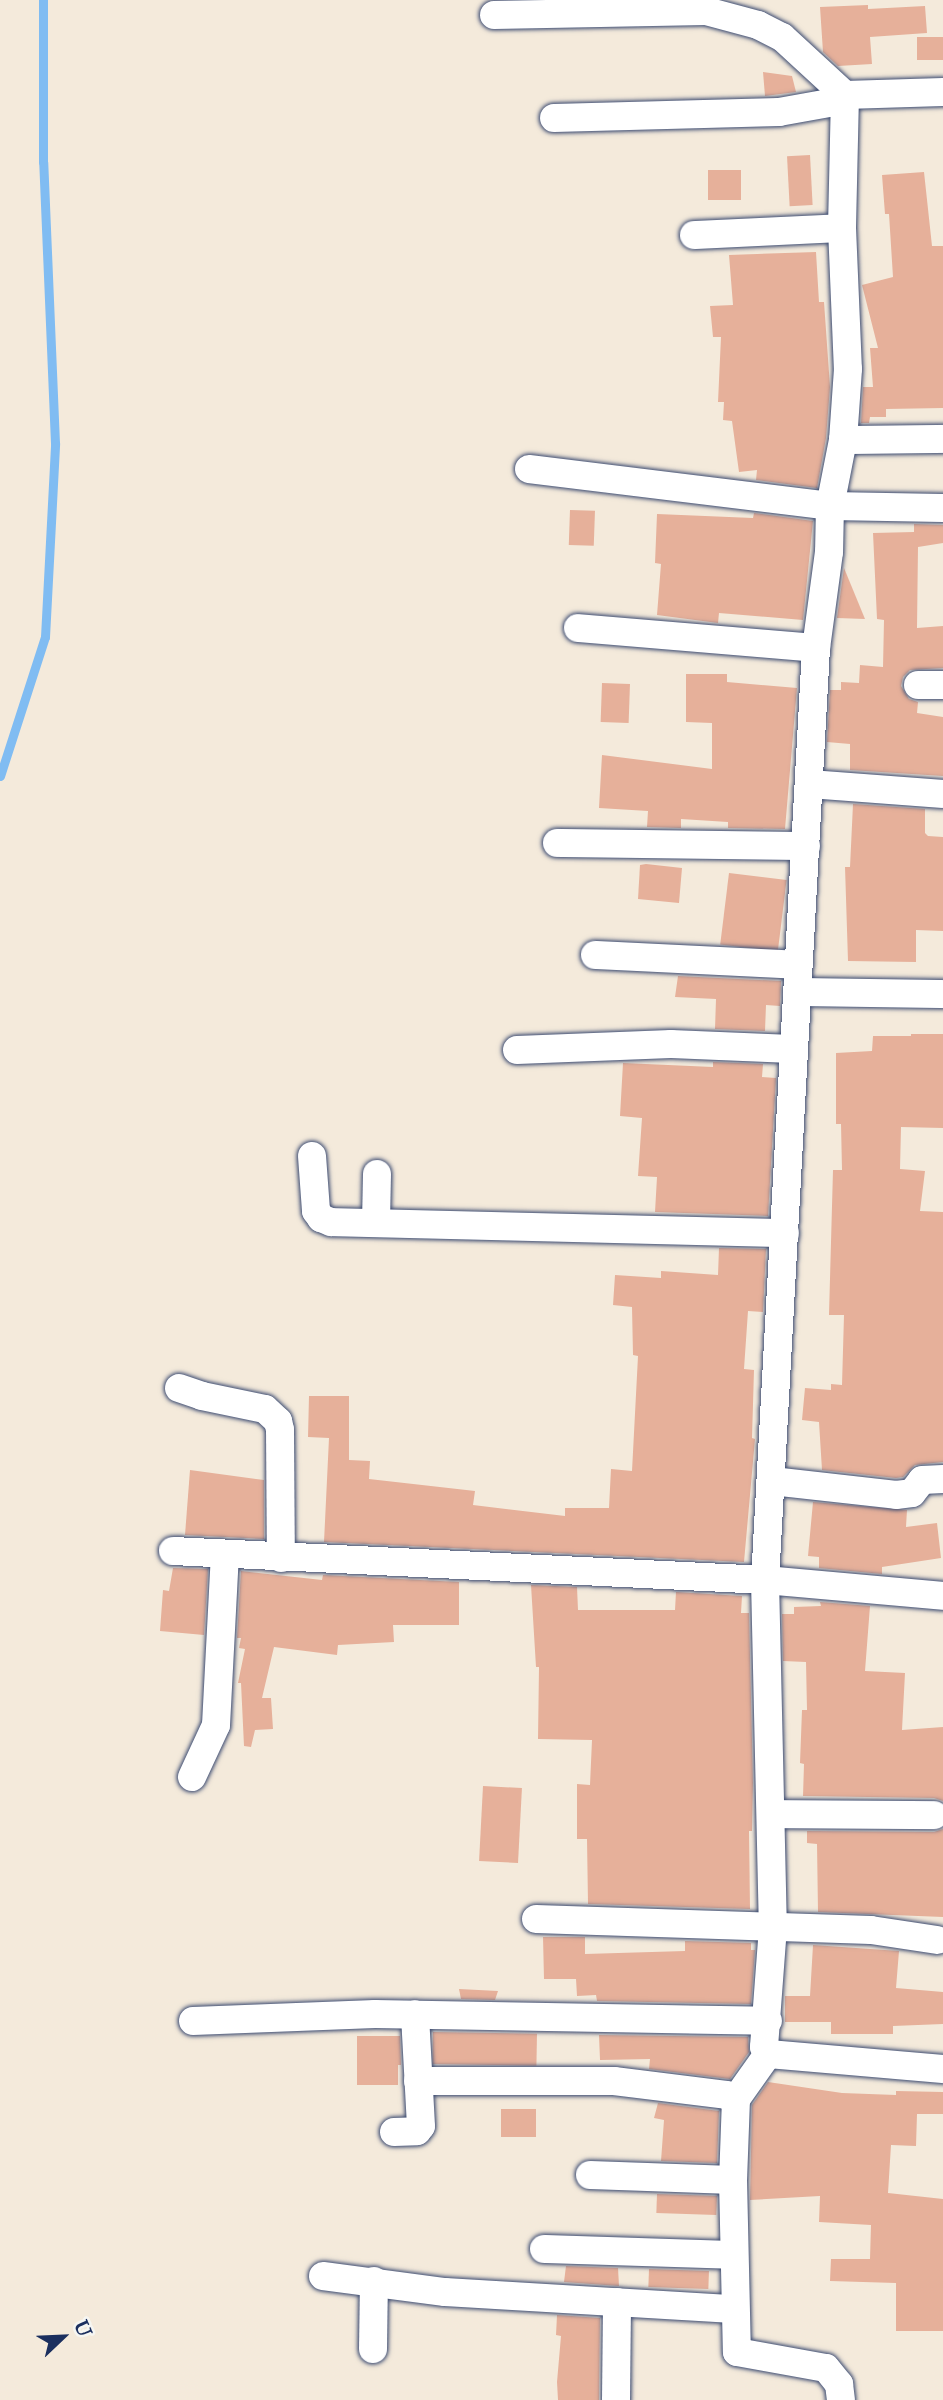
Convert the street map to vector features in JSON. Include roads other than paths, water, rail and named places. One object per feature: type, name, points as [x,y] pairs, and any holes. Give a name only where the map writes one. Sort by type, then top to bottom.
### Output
[{"type":"street","points":[[494,15],[706,11],[758,25],[782,37],[845,95],[842,228],[848,369],[843,440],[830,506],[829,552],[816,648],[765,1580],[773,1927],[764,2047],[768,2054]]},
{"type":"street","points":[[554,118],[779,112],[829,103],[845,95],[943,92]]},
{"type":"street","points":[[694,235],[842,228]]},
{"type":"street","points":[[843,440],[943,439]]},
{"type":"street","points":[[529,469],[830,506],[943,508]]},
{"type":"street","points":[[579,628],[816,648]]},
{"type":"street","points":[[810,784],[943,794]]},
{"type":"street","points":[[557,843],[806,846]]},
{"type":"street","points":[[595,955],[943,994]]},
{"type":"street","points":[[517,1050],[671,1044],[792,1049]]},
{"type":"street","points":[[312,1156],[316,1211],[321,1218],[331,1222],[785,1233]]},
{"type":"street","points":[[376,1222],[377,1174]]},
{"type":"street","points":[[180,1388],[202,1396],[265,1409],[278,1421],[281,1558]]},
{"type":"street","points":[[772,1481],[904,1495],[912,1493],[922,1480],[943,1479]]},
{"type":"street","points":[[173,1551],[765,1580],[943,1596]]},
{"type":"street","points":[[192,1777],[216,1725],[225,1554]]},
{"type":"street","points":[[771,1814],[934,1815]]},
{"type":"street","points":[[536,1919],[871,1930],[937,1940]]},
{"type":"street","points":[[193,2021],[415,2014],[768,2021]]},
{"type":"street","points":[[394,2132],[417,2131],[421,2126],[415,2014]]},
{"type":"street","points":[[768,2054],[943,2069]]},
{"type":"street","points":[[768,2054],[736,2099],[733,2255],[737,2352],[826,2368],[839,2384],[841,2400]]},
{"type":"street","points":[[418,2081],[614,2081],[726,2095],[736,2099]]},
{"type":"street","points":[[590,2175],[733,2180]]},
{"type":"street","points":[[544,2249],[733,2255]]},
{"type":"street","points":[[323,2276],[445,2292],[734,2309]]},
{"type":"street","points":[[373,2349],[374,2281]]},
{"type":"street","points":[[615,2400],[617,2302]]},
{"type":"waterway","points":[[0,776],[45,637],[55,443],[43,162],[43,0]]}]
